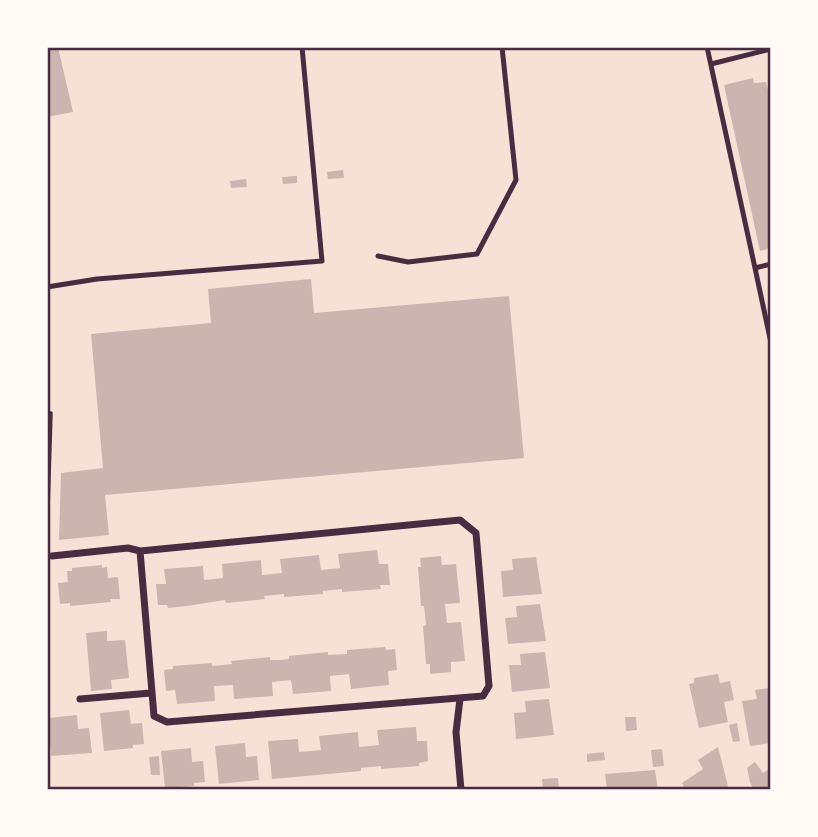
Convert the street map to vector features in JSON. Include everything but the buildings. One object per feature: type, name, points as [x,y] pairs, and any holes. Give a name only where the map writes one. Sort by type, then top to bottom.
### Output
[{"type":"street","points":[[52,556],[128,548],[140,551],[460,520],[476,533],[489,686],[483,696],[460,699],[167,722],[154,716],[140,551]]},
{"type":"street","points":[[80,699],[151,692]]},
{"type":"street","points":[[460,699],[456,732],[461,790]]},
{"type":"lane","points":[[47,287],[97,279],[322,261],[302,47]]},
{"type":"lane","points":[[378,256],[408,262],[477,254],[516,180],[502,47]]},
{"type":"lane","points":[[707,47],[771,343]]},
{"type":"lane","points":[[711,64],[771,49]]},
{"type":"lane","points":[[755,268],[771,264]]},
{"type":"path","points":[[47,413],[51,413],[47,543]]}]
